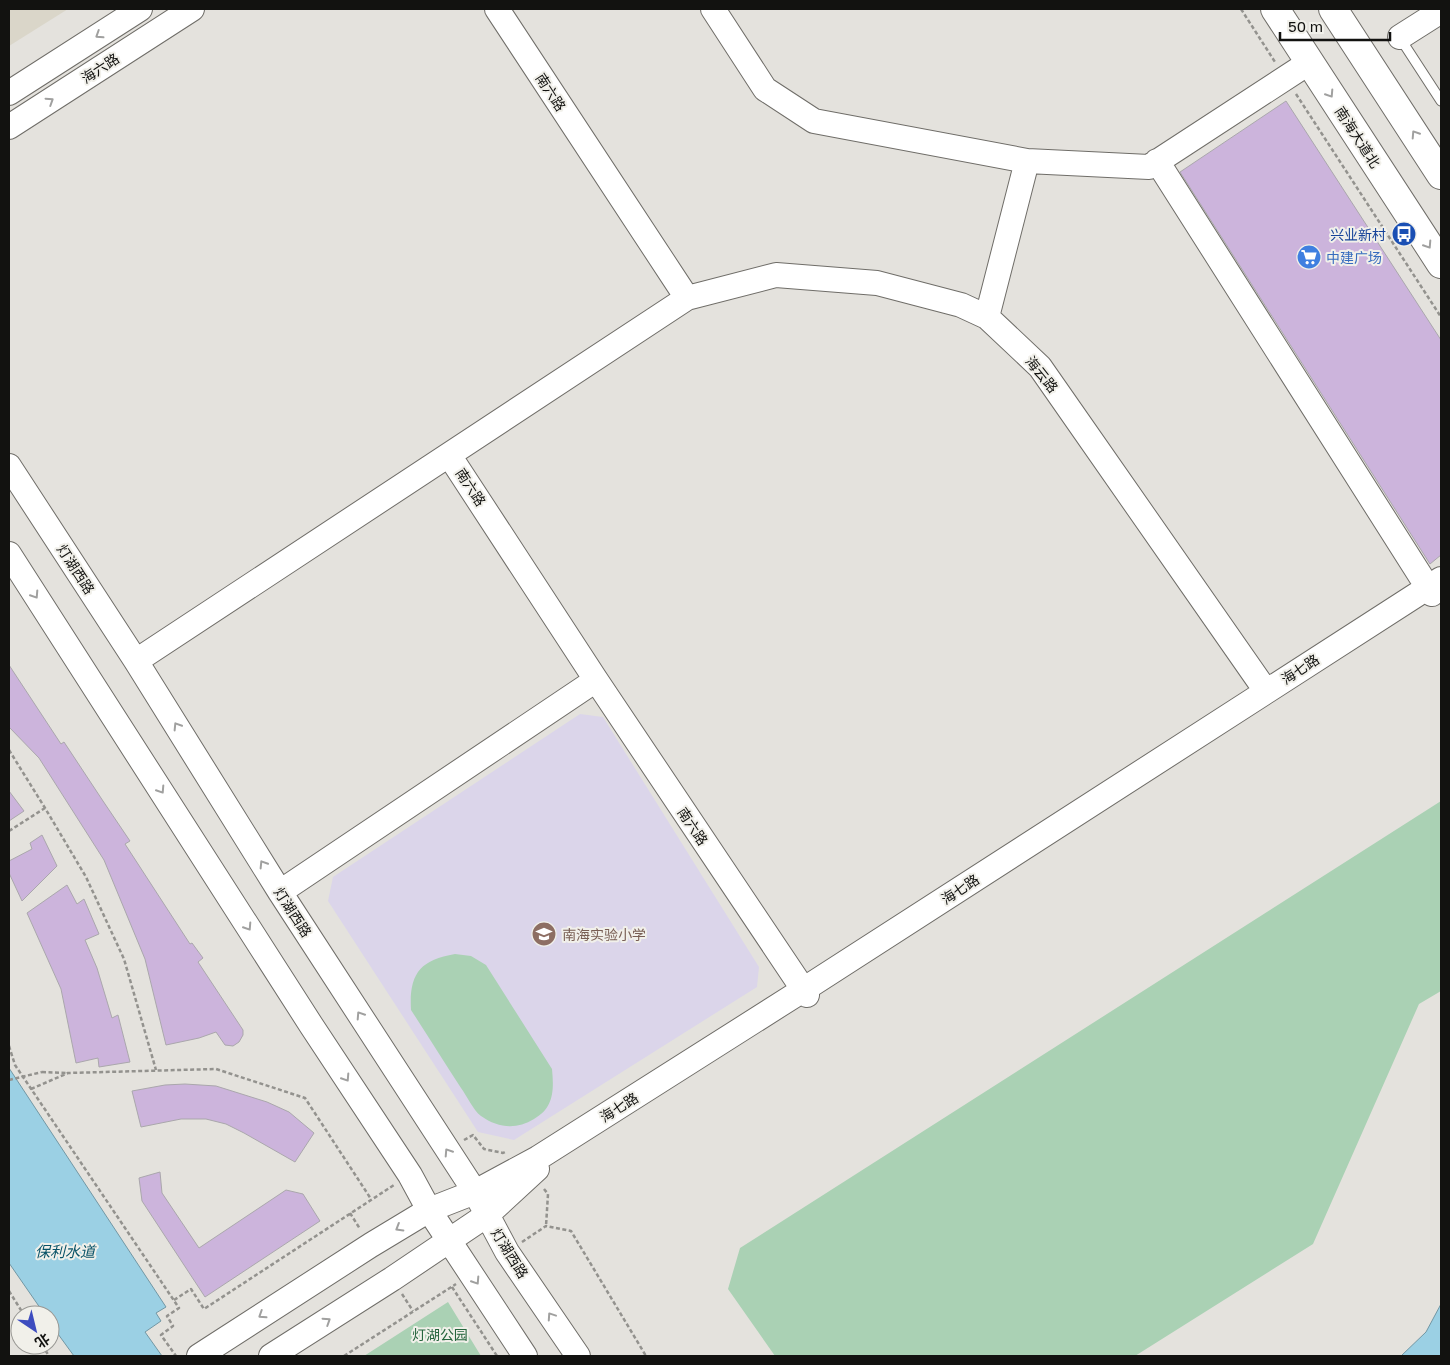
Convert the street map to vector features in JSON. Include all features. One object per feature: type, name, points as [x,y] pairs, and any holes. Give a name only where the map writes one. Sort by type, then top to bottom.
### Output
[{"type":"highway","name":"南海大道北","points":[[1275,9],[1441,264]]},
{"type":"highway","points":[[1333,9],[1441,175]]},
{"type":"main road","name":"海六路","points":[[9,94],[140,9]]},
{"type":"main road","name":"海六路","points":[[9,127],[192,9]]},
{"type":"main road","name":"南六路","points":[[497,9],[687,298],[450,455],[596,680],[805,993]]},
{"type":"main road","points":[[713,9],[765,88],[814,121],[1027,162],[1149,167],[1310,62]]},
{"type":"main road","points":[[1400,38],[1441,11]]},
{"type":"main road","points":[[987,317],[1027,162]]},
{"type":"main road","points":[[1157,162],[1436,587]]},
{"type":"main road","name":"海云路","points":[[687,298],[776,275],[877,283],[961,305],[987,317],[1040,367],[1266,691]]},
{"type":"main road","points":[[136,661],[450,455]]},
{"type":"main road","name":"灯湖西路","points":[[9,466],[136,661],[280,892],[475,1192],[507,1252],[578,1356]]},
{"type":"main road","points":[[9,554],[311,1025],[410,1174],[430,1210],[525,1356]]},
{"type":"main road","name":"海七路","points":[[805,993],[1266,691],[1436,587]]},
{"type":"main road","name":"海七路","points":[[199,1356],[371,1245],[430,1210],[531,1168],[1436,587]]},
{"type":"main road","points":[[280,892],[596,680]]},
{"type":"main road","name":"海七路","points":[[271,1356],[487,1215],[531,1168]]},
{"type":"lane","points":[[1400,38],[1441,101]]},
{"type":"path","points":[[1241,9],[1441,316]]},
{"type":"path","points":[[9,750],[86,877],[124,959],[156,1070]]},
{"type":"path","points":[[9,830],[45,808]]},
{"type":"path","points":[[9,1046],[15,1065],[179,1308],[168,1316],[173,1326],[161,1335],[176,1356]]},
{"type":"path","points":[[9,1080],[42,1072],[68,1073],[216,1068],[305,1098],[371,1199]]},
{"type":"path","points":[[31,1089],[68,1073]]},
{"type":"path","points":[[447,1151],[473,1135],[484,1149],[503,1153],[516,1147],[548,1194],[546,1226]]},
{"type":"path","points":[[174,1300],[191,1289],[204,1309],[410,1174]]},
{"type":"path","points":[[452,1287],[497,1356]]},
{"type":"path","points":[[9,1291],[18,1305]]},
{"type":"shaded area","points":[[9,9],[68,9],[9,46]]},
{"type":"shaded area","name":"南海实验小学","points":[[580,714],[603,717],[759,967],[757,987],[514,1140],[478,1132],[328,901],[333,877]]},
{"type":"green space","points":[[1441,801],[1441,991],[1419,1004],[1313,1244],[1135,1356],[775,1356],[728,1289],[740,1248]]},
{"type":"green space","points":[[455,954],[471,956],[486,965],[552,1069],[553,1084],[549,1104],[541,1115],[527,1123],[514,1126],[500,1125],[481,1116],[473,1107],[411,1010],[412,987],[419,971],[433,960]]},
{"type":"green space","name":"灯湖公园","points":[[448,1302],[481,1356],[364,1356]]},
{"type":"water","name":"保利水道","points":[[9,1068],[166,1307],[156,1313],[161,1321],[145,1332],[162,1356],[74,1356],[60,1337],[60,1305],[38,1305],[9,1263]]},
{"type":"water","points":[[1441,1304],[1441,1356],[1401,1356],[1426,1332]]},
{"type":"building","name":"中建广场","points":[[1286,101],[1441,340],[1441,555],[1430,564],[1180,172]]},
{"type":"building","points":[[9,665],[61,744],[64,742],[130,841],[125,844],[190,944],[192,943],[203,958],[198,962],[243,1030],[243,1035],[239,1042],[233,1046],[225,1045],[216,1032],[199,1038],[166,1045],[145,959],[104,860],[39,758],[9,727]]},
{"type":"building","points":[[9,791],[24,811],[9,821]]},
{"type":"building","points":[[42,835],[57,866],[22,901],[9,873],[9,861],[32,849],[30,843]]},
{"type":"building","points":[[67,885],[77,904],[84,899],[99,934],[85,940],[97,968],[112,1018],[118,1015],[130,1062],[99,1067],[98,1058],[76,1063],[61,989],[27,913]]},
{"type":"building","points":[[165,1085],[216,1086],[267,1102],[289,1112],[314,1133],[295,1162],[226,1124],[206,1119],[181,1119],[141,1127],[132,1091]]},
{"type":"building","points":[[160,1172],[162,1193],[199,1248],[286,1190],[303,1194],[320,1221],[205,1297],[142,1201],[139,1178]]},
{"type":"place","name":"兴业新村","points":[[1404,234]]},
{"type":"place","name":"中建广场","points":[[1309,257]]},
{"type":"place","name":"南海实验小学","points":[[544,934]]}]
